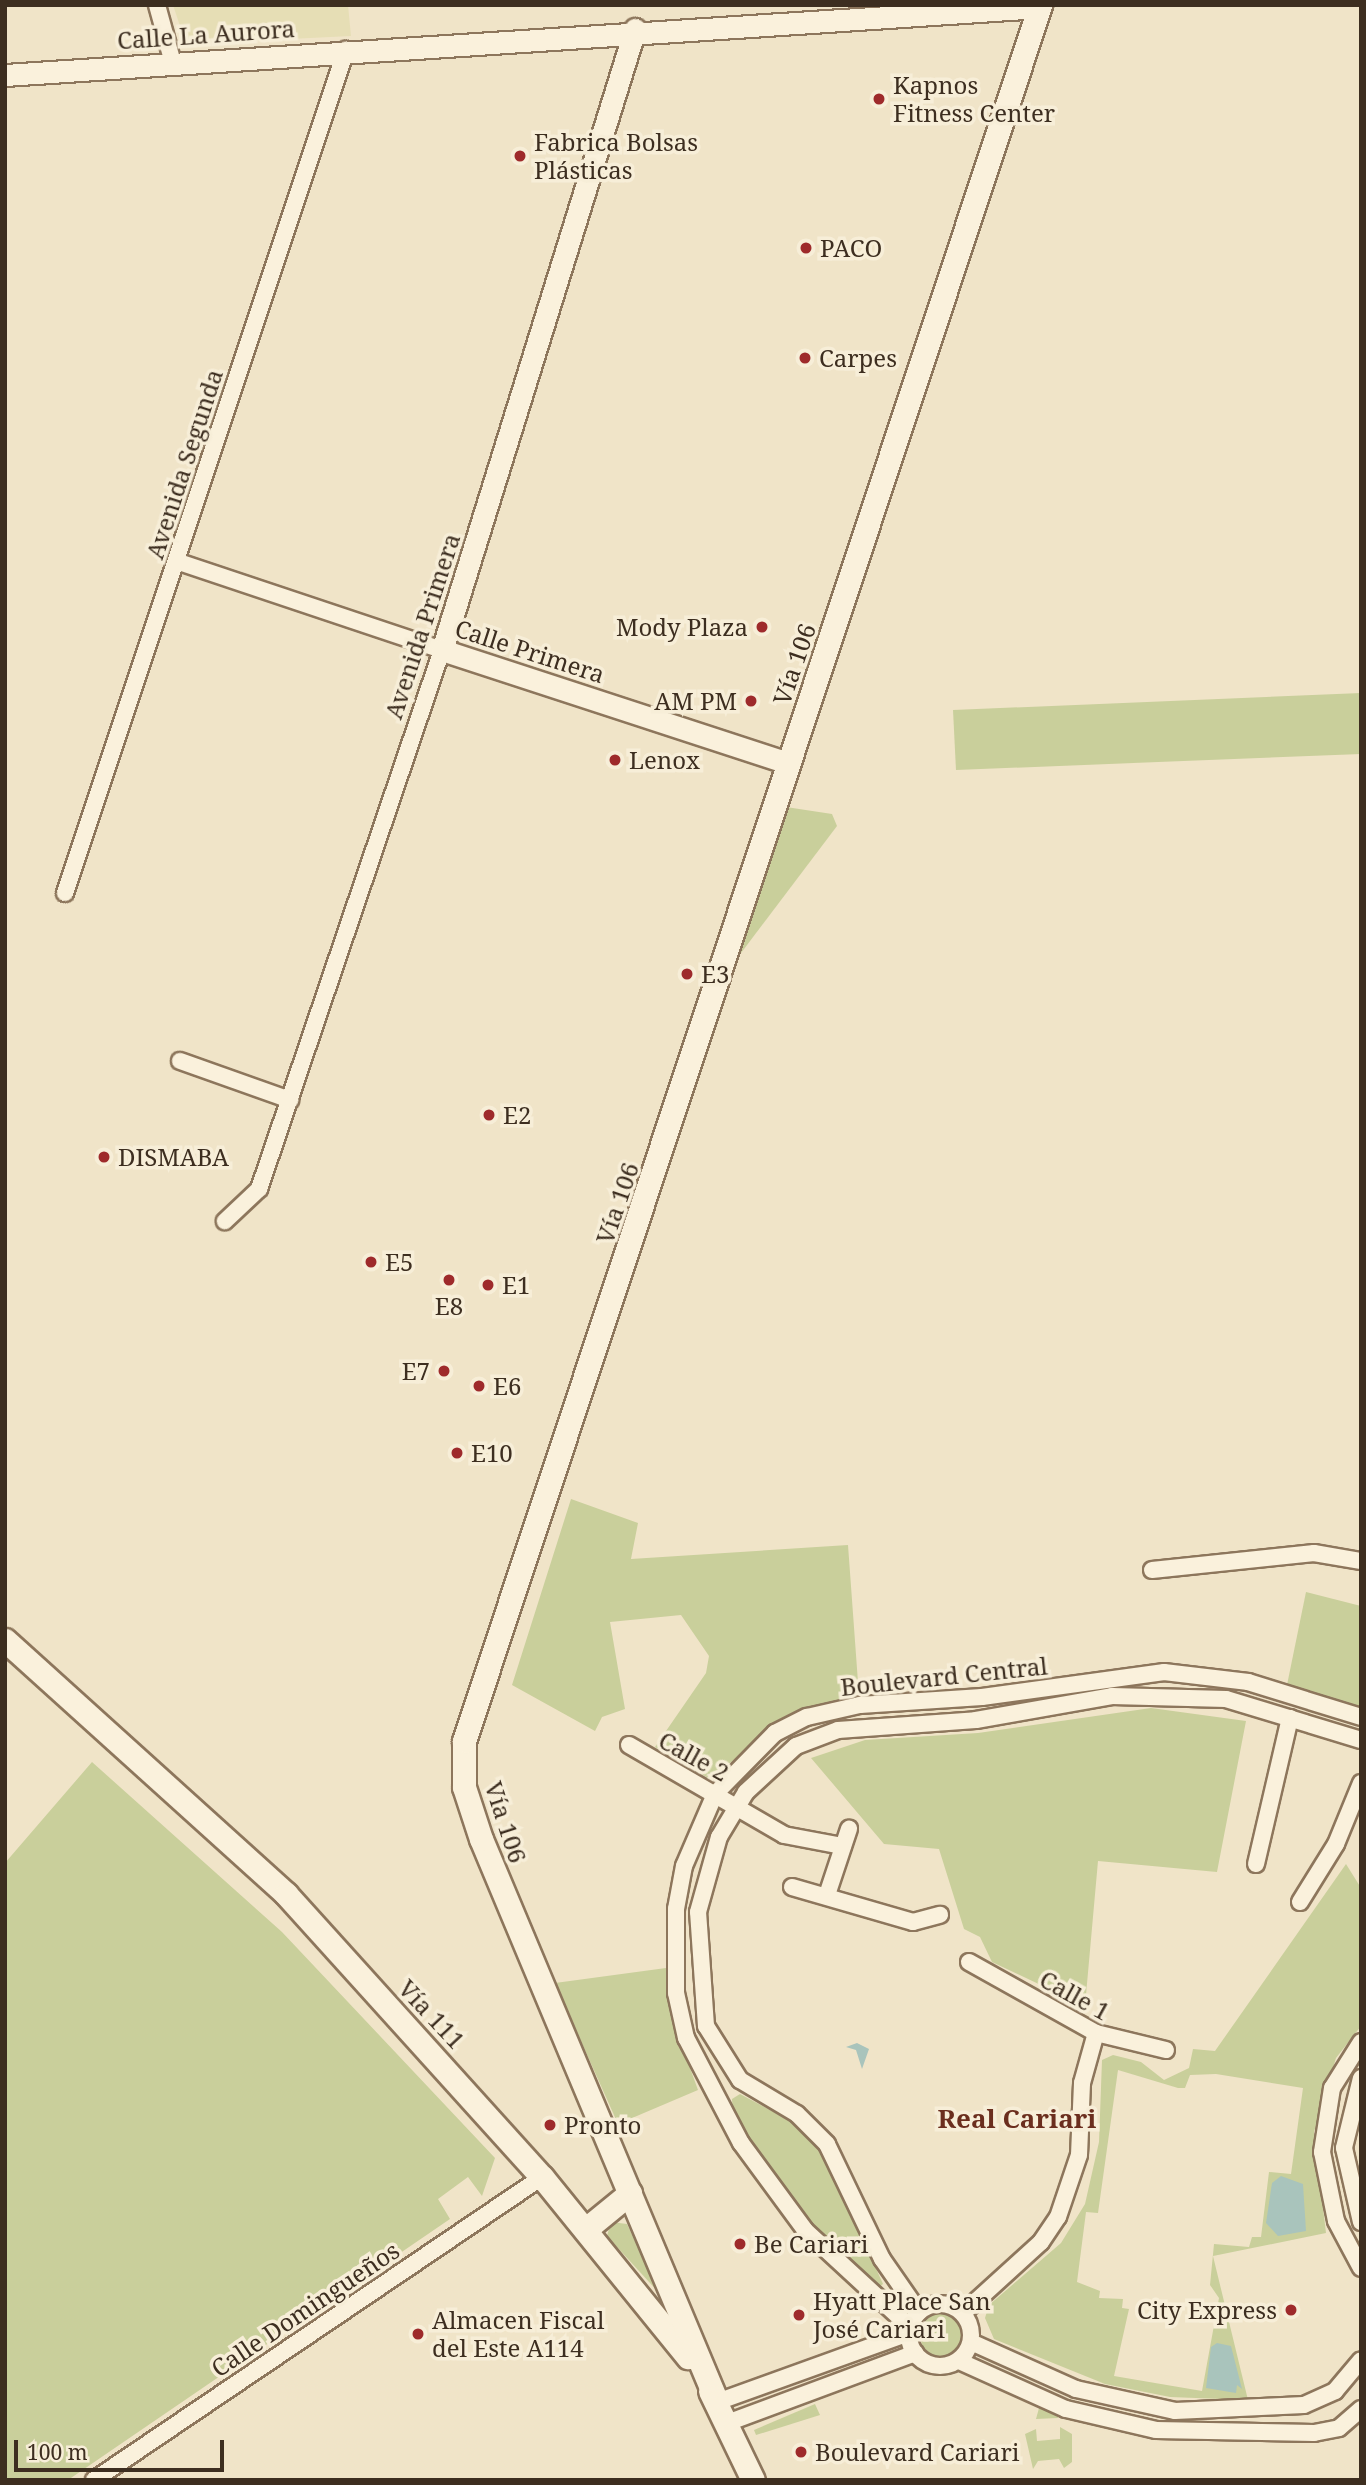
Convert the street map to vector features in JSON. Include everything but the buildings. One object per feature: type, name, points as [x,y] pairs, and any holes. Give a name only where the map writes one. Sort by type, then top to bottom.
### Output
[{"type":"main road","name":"Vía 106","points":[[717,2402],[481,1839],[464,1787],[464,1741],[1040,6]]},
{"type":"main road","name":"Vía 111","points":[[5,1640],[286,1894],[542,2177],[666,2326],[717,2402],[753,2480]]},
{"type":"main road","points":[[586,2229],[630,2193]]},
{"type":"street","points":[[156,5],[173,63]]},
{"type":"street","name":"Calle La Aurora","points":[[5,75],[635,29],[1040,6]]},
{"type":"street","name":"Avenida Primera","points":[[225,1221],[260,1189],[442,650],[635,29]]},
{"type":"street","name":"Avenida Segunda","points":[[65,893],[346,50]]},
{"type":"street","name":"Calle Primera","points":[[176,561],[788,763]]},
{"type":"street","points":[[180,1061],[289,1100]]},
{"type":"street","points":[[1152,1570],[1314,1553],[1361,1561]]},
{"type":"street","points":[[1112,1677],[1112,1696]]},
{"type":"street","name":"Boulevard Central","points":[[910,2330],[805,2231],[741,2143],[680,2015],[674,1932],[684,1866],[715,1794],[764,1741],[817,1714],[1112,1677],[1225,1677],[1361,1717]]},
{"type":"street","name":"Boulevard Central","points":[[729,2068],[702,2009],[696,1932],[711,1857],[736,1806],[796,1746],[838,1730],[976,1720],[1112,1696],[1204,1695],[1361,1740]]},
{"type":"street","points":[[1256,1864],[1290,1718]]},
{"type":"street","name":"Calle 2","points":[[629,1745],[784,1835],[843,1846]]},
{"type":"street","points":[[1300,1902],[1336,1844],[1361,1783]]},
{"type":"street","points":[[827,1895],[849,1829]]},
{"type":"street","points":[[792,1887],[913,1922],[940,1915]]},
{"type":"street","name":"Calle 1","points":[[969,1962],[1096,2033],[1166,2050]]},
{"type":"street","points":[[963,2313],[1041,2242],[1058,2217],[1079,2155],[1082,2083],[1096,2033]]},
{"type":"street","points":[[1361,2042],[1354,2064],[1328,2099],[1322,2152],[1336,2221],[1361,2268]]},
{"type":"street","points":[[710,2082],[729,2068],[807,2122],[827,2144],[882,2259],[919,2312]]},
{"type":"street","points":[[1361,2078],[1344,2148],[1361,2222]]},
{"type":"street","name":"Calle Domingueños","points":[[94,2480],[542,2177]]},
{"type":"street","points":[[1361,2360],[1335,2390],[1299,2406],[1175,2411],[1094,2395],[1033,2374],[971,2342],[963,2313],[946,2304],[919,2312],[910,2330],[915,2353],[938,2366],[959,2361],[1008,2387],[1094,2417],[1176,2432],[1298,2434],[1339,2428],[1361,2409]]},
{"type":"street","points":[[717,2402],[910,2330]]},
{"type":"street","points":[[959,2361],[971,2342]]},
{"type":"street","points":[[727,2423],[915,2353]]},
{"type":"street","points":[[1094,2395],[1094,2417]]},
{"type":"street","points":[[1298,2434],[1289,2422],[1299,2406]]},
{"type":"street","points":[[1260,2435],[1270,2424],[1269,2409]]},
{"type":"shaded area","points":[[173,5],[348,5],[351,36],[186,44]]},
{"type":"green space","points":[[1361,693],[1361,754],[956,770],[953,710]]},
{"type":"green space","points":[[786,807],[832,814],[837,826],[738,957]]},
{"type":"green space","points":[[571,1499],[638,1523],[631,1559],[848,1545],[859,1696],[792,1713],[710,1779],[655,1747],[706,1673],[709,1656],[681,1615],[610,1622],[625,1709],[602,1717],[595,1731],[512,1685]]},
{"type":"green space","points":[[1306,1592],[1361,1606],[1361,1709],[1287,1685]]},
{"type":"green space","points":[[1151,1708],[1246,1721],[1217,1872],[1098,1861],[1085,2006],[992,1962],[980,1937],[964,1929],[939,1849],[884,1844],[811,1758],[865,1740],[978,1733]]},
{"type":"green space","points":[[92,1762],[282,1932],[495,2158],[482,2196],[468,2177],[438,2199],[450,2219],[68,2480],[5,2480],[5,1863]]},
{"type":"green space","points":[[1346,1864],[1361,1888],[1361,2026],[1336,2058],[1314,2132],[1326,2233],[1213,2256],[1248,2400],[1170,2397],[1105,2384],[994,2339],[985,2318],[989,2305],[1061,2243],[1085,2204],[1099,2142],[1102,2060],[1113,2055],[1141,2062],[1164,2080],[1189,2068],[1193,2049],[1215,2051]],"holes":[[[1118,2070],[1185,2088],[1190,2075],[1216,2074],[1303,2088],[1291,2174],[1269,2172],[1261,2237],[1252,2237],[1249,2247],[1214,2244],[1210,2285],[1219,2298],[1202,2391],[1114,2376],[1129,2309],[1122,2308],[1123,2299],[1099,2298],[1100,2291],[1077,2282],[1086,2212],[1098,2213]]]},
{"type":"green space","points":[[666,1968],[673,2021],[698,2090],[618,2124],[555,1983]]},
{"type":"green space","points":[[740,2094],[787,2119],[822,2149],[883,2284],[878,2288],[826,2244],[748,2149],[733,2115],[732,2099]]},
{"type":"green space","points":[[611,2222],[627,2224],[660,2294],[607,2236]]},
{"type":"green space","points":[[942,2313],[958,2319],[964,2335],[958,2351],[942,2357],[926,2351],[920,2335],[926,2319]]},
{"type":"green space","points":[[815,2404],[820,2415],[756,2435],[754,2430]]},
{"type":"green space","points":[[1039,2408],[1057,2413],[1058,2418],[1036,2419]]},
{"type":"green space","points":[[1060,2427],[1072,2434],[1072,2462],[1064,2468],[1059,2459],[1038,2461],[1033,2469],[1025,2434],[1036,2429],[1037,2441],[1060,2439]]},
{"type":"water","points":[[857,2043],[869,2049],[862,2069],[856,2050],[846,2047]]},
{"type":"water","points":[[1281,2176],[1303,2184],[1306,2231],[1278,2236],[1266,2223],[1272,2183]]},
{"type":"water","points":[[1217,2343],[1231,2346],[1242,2389],[1237,2385],[1236,2393],[1206,2388],[1211,2347]]},
{"type":"place","name":"Kapnos Fitness Center","points":[[879,99]]},
{"type":"place","name":"Fabrica Bolsas Plásticas","points":[[520,156]]},
{"type":"place","name":"PACO","points":[[806,248]]},
{"type":"place","name":"Carpes","points":[[805,358]]},
{"type":"place","name":"Mody Plaza","points":[[762,627]]},
{"type":"place","name":"AM PM","points":[[751,701]]},
{"type":"place","name":"Lenox","points":[[615,760]]},
{"type":"place","name":"E3","points":[[687,974]]},
{"type":"place","name":"E2","points":[[489,1115]]},
{"type":"place","name":"DISMABA","points":[[104,1157]]},
{"type":"place","name":"E5","points":[[371,1262]]},
{"type":"place","name":"E8","points":[[449,1280]]},
{"type":"place","name":"E1","points":[[488,1285]]},
{"type":"place","name":"E7","points":[[444,1371]]},
{"type":"place","name":"E6","points":[[479,1386]]},
{"type":"place","name":"E10","points":[[457,1453]]},
{"type":"place","name":"Pronto","points":[[550,2125]]},
{"type":"place","name":"Be Cariari","points":[[740,2244]]},
{"type":"place","name":"City Express","points":[[1291,2310]]},
{"type":"place","name":"Hyatt Place San José Cariari","points":[[799,2315]]},
{"type":"place","name":"Almacen Fiscal del Este A114","points":[[418,2334]]},
{"type":"place","name":"Boulevard Cariari","points":[[801,2452]]},
{"type":"district","name":"Real Cariari","points":[[1017,2119]]}]
